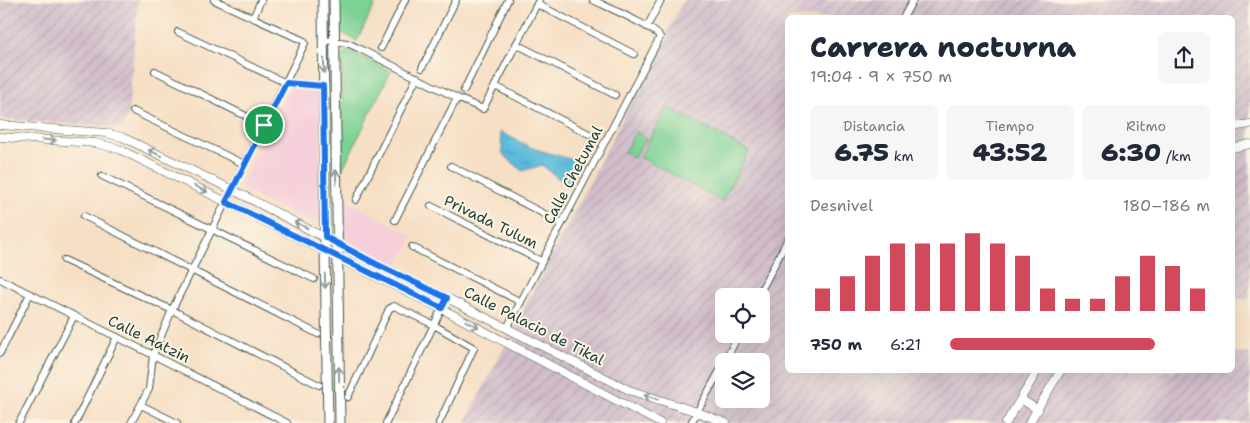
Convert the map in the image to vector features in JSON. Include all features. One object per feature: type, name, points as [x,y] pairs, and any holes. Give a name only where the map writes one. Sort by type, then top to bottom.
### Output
[{"type":"main road","points":[[323,0],[328,423]]},
{"type":"main road","points":[[334,0],[340,423]]},
{"type":"street","points":[[131,423],[151,384],[153,355],[172,310],[305,42],[214,0]]},
{"type":"street","points":[[253,18],[261,0]]},
{"type":"street","points":[[381,48],[405,0]]},
{"type":"street","points":[[422,68],[456,0]]},
{"type":"street","points":[[464,90],[508,0]]},
{"type":"street","points":[[593,0],[606,3],[647,28],[661,0]]},
{"type":"street","points":[[905,15],[913,0]]},
{"type":"street","points":[[324,40],[356,47],[479,108],[485,107],[538,2],[634,54]]},
{"type":"street","name":"Calle Chetumal","points":[[507,328],[659,39],[658,34],[647,28]]},
{"type":"street","points":[[178,32],[286,83],[323,86]]},
{"type":"street","points":[[516,44],[615,95]]},
{"type":"street","points":[[155,71],[264,125]]},
{"type":"street","points":[[356,200],[417,77]]},
{"type":"street","points":[[496,86],[589,134]]},
{"type":"street","points":[[395,220],[457,98]]},
{"type":"street","points":[[133,111],[244,164]]},
{"type":"street","points":[[1235,126],[1250,124]]},
{"type":"street","name":"Calle Palacio de Tikal","points":[[0,125],[113,134],[233,190],[629,390],[726,423]]},
{"type":"street","points":[[108,146],[113,134]]},
{"type":"street","name":"Calle Palacio de Tikal","points":[[0,136],[108,146],[130,154],[337,258],[442,308],[660,423]]},
{"type":"street","points":[[1235,147],[1250,144]]},
{"type":"street","points":[[451,166],[562,223]]},
{"type":"street","points":[[102,176],[314,279]]},
{"type":"street","name":"Privada Tulum","points":[[431,206],[541,261]]},
{"type":"street","points":[[84,216],[318,334]]},
{"type":"street","points":[[762,288],[785,245]]},
{"type":"street","points":[[412,247],[521,302]]},
{"type":"street","points":[[64,260],[172,310],[319,385]]},
{"type":"street","name":"Calle Aatzin","points":[[0,279],[284,422]]},
{"type":"street","points":[[0,353],[30,294]]},
{"type":"street","points":[[386,423],[447,298]]},
{"type":"street","points":[[348,397],[389,309],[394,306],[473,346],[474,350],[439,423]]},
{"type":"street","points":[[19,423],[74,316]]},
{"type":"street","points":[[75,423],[117,337]]},
{"type":"street","points":[[1006,423],[1036,373]]},
{"type":"street","points":[[1029,423],[1059,373]]},
{"type":"street","points":[[691,423],[715,379]]},
{"type":"street","points":[[1021,399],[1038,410]]},
{"type":"street","points":[[141,405],[177,423]]},
{"type":"shaded area","points":[[0,0],[138,0],[128,116],[122,128],[0,119]]},
{"type":"shaded area","points":[[684,0],[1250,0],[1250,300],[1235,298],[1235,15],[785,15],[785,373],[1235,373],[1235,353],[1250,353],[1250,423],[465,423]]},
{"type":"shaded area","points":[[290,89],[314,90],[319,93],[321,217],[317,225],[242,190],[241,185]]},
{"type":"shaded area","points":[[341,198],[414,236],[396,269],[344,242],[340,236]]},
{"type":"green space","points":[[338,0],[377,0],[357,41],[338,31]]},
{"type":"green space","points":[[348,50],[391,71],[341,172],[342,55]]},
{"type":"green space","points":[[667,107],[749,151],[722,201],[640,157]]},
{"type":"green space","points":[[636,132],[646,138],[634,158],[624,152]]},
{"type":"water","points":[[500,132],[532,148],[580,162],[569,187],[542,165],[522,171],[503,154]]},
{"type":"route","points":[[286,83],[323,86],[325,237],[447,298],[442,308],[226,202],[264,125],[286,83]]}]
